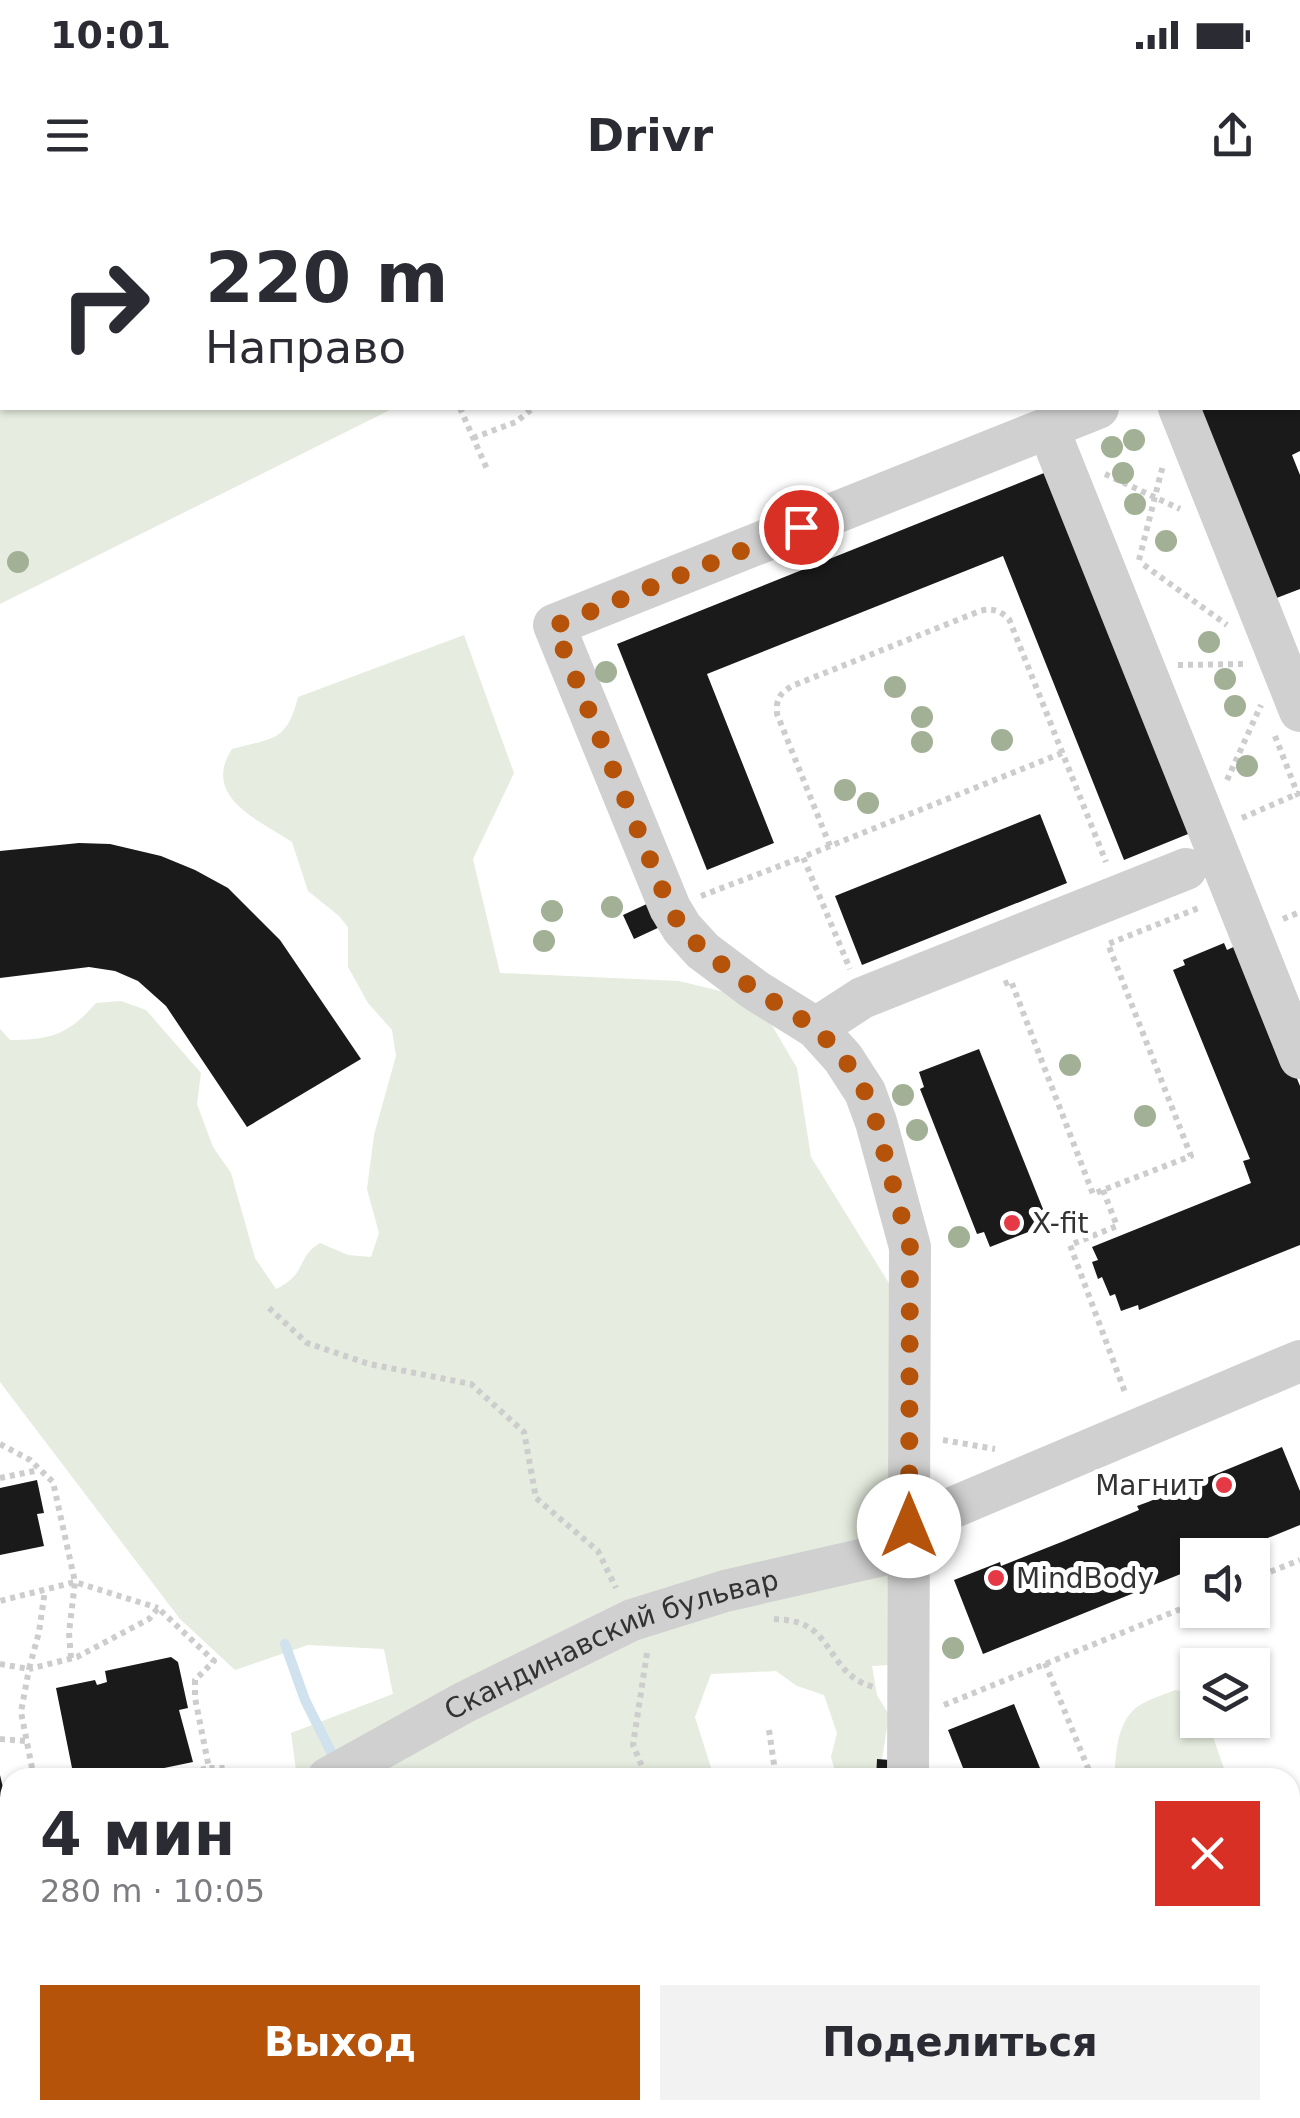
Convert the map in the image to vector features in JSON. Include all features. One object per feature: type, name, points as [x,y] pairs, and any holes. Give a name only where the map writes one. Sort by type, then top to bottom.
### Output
[{"type":"street","points":[[910,1768],[925,1700],[909,1537],[910,1247],[876,1122],[865,1092],[844,1058],[816,1028],[715,960],[682,928],[670,908],[554,626],[1053,440],[1095,410]]},
{"type":"street","points":[[1180,410],[1228,531],[1281,708]]},
{"type":"street","points":[[1053,440],[1300,1058]]},
{"type":"street","points":[[816,1028],[862,998],[1186,869]]},
{"type":"street","name":"Скандинавский бульвар","points":[[345,1768],[463,1703],[640,1635],[724,1591],[909,1537],[1139,1429],[1300,1361]]},
{"type":"path","points":[[461,410],[487,469]]},
{"type":"path","points":[[473,438],[516,422],[530,410]]},
{"type":"path","points":[[1053,440],[1154,498],[1228,531]]},
{"type":"path","points":[[1164,459],[1138,561],[1230,627]]},
{"type":"path","points":[[830,846],[777,714],[780,694],[990,609],[1008,619],[1108,866]]},
{"type":"path","points":[[1148,677],[1180,664],[1245,664]]},
{"type":"path","points":[[1208,828],[1299,795],[1281,708]]},
{"type":"path","points":[[1208,828],[1281,708]]},
{"type":"path","points":[[670,908],[1062,753]]},
{"type":"path","points":[[803,857],[862,998]]},
{"type":"path","points":[[994,988],[1011,981],[1093,1194],[1190,1156],[1108,944],[1234,894]]},
{"type":"path","points":[[1103,1190],[1117,1226],[1070,1245],[1139,1429]]},
{"type":"path","points":[[269,1308],[307,1343],[369,1364],[471,1384],[524,1432],[536,1498],[598,1551],[640,1635],[633,1745],[643,1768]]},
{"type":"path","points":[[0,1444],[30,1460],[53,1482],[75,1582],[69,1633],[71,1658]]},
{"type":"path","points":[[0,1478],[40,1470]]},
{"type":"path","points":[[1270,1572],[1300,1560]]},
{"type":"path","points":[[1,1604],[75,1582],[158,1608],[214,1661],[196,1680],[195,1698],[209,1768],[228,1768]]},
{"type":"path","points":[[32,1768],[21,1712],[40,1632],[45,1590]]},
{"type":"path","points":[[0,1664],[29,1669],[71,1658],[149,1620],[158,1608]]},
{"type":"path","points":[[768,1618],[796,1621],[815,1632],[830,1654],[862,1684],[925,1700],[1046,1663],[1180,1609]]},
{"type":"path","points":[[1046,1663],[1088,1768]]},
{"type":"path","points":[[770,1730],[775,1768]]},
{"type":"path","points":[[0,1739],[26,1741]]},
{"type":"shaded area","points":[[0,410],[390,410],[0,604]]},
{"type":"shaded area","points":[[464,635],[514,773],[473,859],[500,973],[679,981],[732,994],[770,1022],[797,1068],[811,1157],[890,1285],[890,1665],[872,1666],[877,1695],[889,1715],[882,1759],[877,1759],[876,1768],[834,1768],[831,1757],[837,1733],[824,1695],[797,1686],[776,1671],[711,1674],[695,1717],[711,1768],[296,1768],[291,1733],[393,1694],[384,1649],[308,1645],[235,1670],[180,1619],[0,1382],[0,1029],[10,1040],[37,1039],[68,1028],[96,1003],[121,1001],[146,1010],[201,1073],[197,1104],[213,1147],[231,1173],[255,1258],[276,1289],[298,1272],[320,1243],[348,1255],[371,1257],[379,1233],[367,1189],[374,1135],[396,1056],[392,1030],[368,1003],[348,967],[348,927],[308,891],[292,842],[250,816],[229,794],[224,781],[224,766],[232,749],[276,736],[289,723],[298,697]]},
{"type":"shaded area","points":[[1180,1691],[1180,1738],[1213,1738],[1224,1768],[1116,1768],[1118,1739],[1125,1721],[1137,1707]]},
{"type":"building","points":[[1300,410],[1300,451],[1292,455],[1300,475],[1300,589],[1269,601],[1193,413]]},
{"type":"building","points":[[1049,471],[1193,832],[1124,860],[1003,556],[707,674],[774,843],[707,870],[617,644]]},
{"type":"building","points":[[1040,814],[1067,883],[862,965],[835,896]]},
{"type":"building","points":[[110,844],[161,856],[228,888],[280,940],[361,1059],[247,1127],[166,1006],[138,981],[115,971],[89,967],[0,978],[0,851]]},
{"type":"building","points":[[651,902],[662,926],[634,939],[623,915]]},
{"type":"building","points":[[1224,943],[1227,950],[1242,943],[1300,1086],[1300,1245],[1139,1310],[1138,1305],[1121,1311],[1115,1294],[1110,1296],[1102,1277],[1098,1279],[1092,1262],[1098,1260],[1092,1247],[1251,1183],[1243,1161],[1250,1159],[1173,970],[1185,965],[1183,960]]},
{"type":"building","points":[[979,1049],[1049,1224],[990,1247],[984,1232],[977,1234],[920,1089],[924,1087],[919,1072]]},
{"type":"building","points":[[1282,1447],[1300,1491],[1300,1525],[1268,1538],[1180,1538],[1180,1574],[983,1654],[954,1580],[1064,1541],[1139,1510],[1137,1506]]},
{"type":"building","points":[[37,1480],[44,1513],[37,1514],[44,1546],[0,1555],[0,1488]]},
{"type":"building","points":[[171,1657],[178,1662],[188,1708],[179,1710],[193,1762],[164,1768],[72,1768],[56,1688],[95,1680],[97,1685],[107,1682],[105,1671]]},
{"type":"building","points":[[1014,1704],[1040,1768],[963,1768],[948,1730]]},
{"type":"building","points":[[877,1759],[890,1760],[890,1768],[877,1768]]},
{"type":"waterway","points":[[285,1644],[305,1700],[336,1762]]},
{"type":"place","name":"X-fit","points":[[1012,1223]]},
{"type":"place","name":"Магнит","points":[[1224,1485]]},
{"type":"place","name":"MindBody","points":[[996,1578]]},
{"type":"route","points":[[801,527],[554,626],[670,908],[682,928],[727,970],[816,1028],[844,1058],[865,1092],[910,1247],[909,1526]]}]
